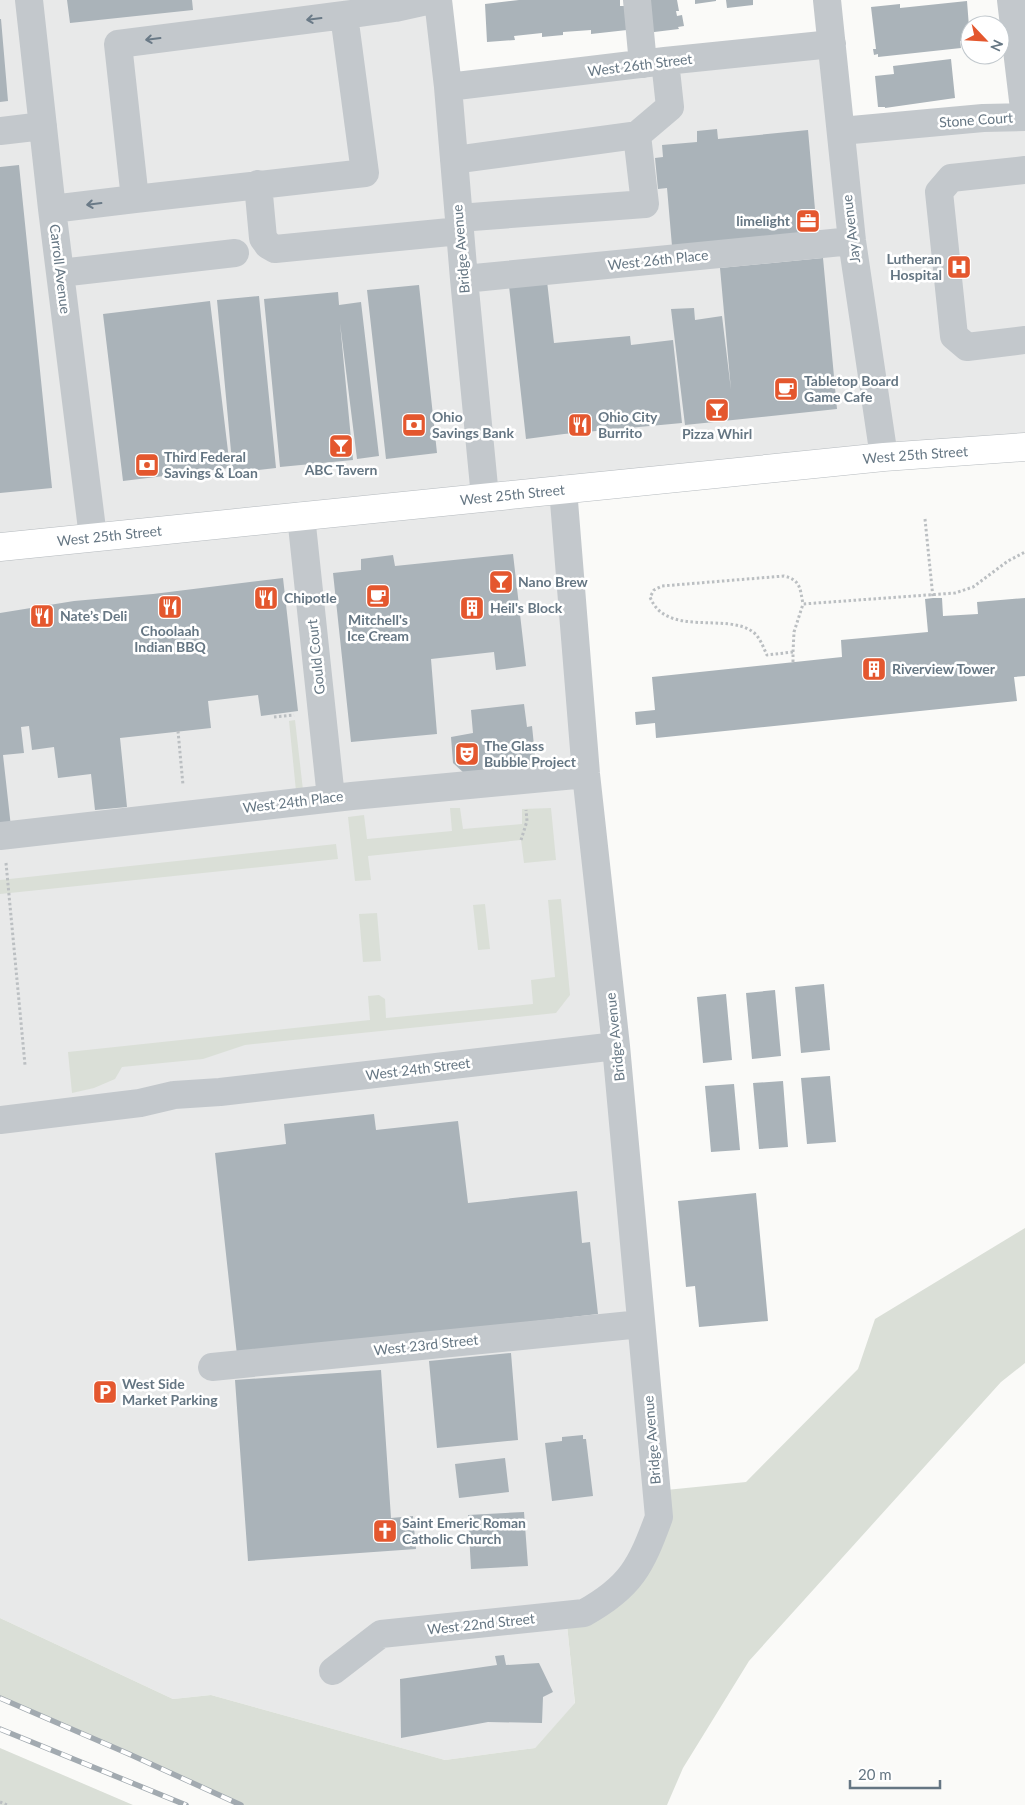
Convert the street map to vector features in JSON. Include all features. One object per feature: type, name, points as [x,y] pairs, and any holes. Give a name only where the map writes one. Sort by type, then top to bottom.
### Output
[{"type":"main road","name":"West 25th Street","points":[[0,547],[884,457],[1025,447]]},
{"type":"street","name":"Carroll Avenue","points":[[29,0],[52,209],[93,537]]},
{"type":"street","points":[[135,199],[118,44],[395,8],[431,0]]},
{"type":"street","name":"Bridge Avenue","points":[[438,0],[448,88],[485,497]]},
{"type":"street","points":[[454,160],[638,135],[670,107],[654,62],[637,0]]},
{"type":"street","name":"Jay Avenue","points":[[828,0],[852,240],[884,457]]},
{"type":"street","name":"Stone Court","points":[[841,131],[983,118],[1025,117],[1011,0]]},
{"type":"street","points":[[52,209],[365,173],[344,15]]},
{"type":"street","name":"West 26th Street","points":[[448,88],[654,62],[832,44]]},
{"type":"street","points":[[0,131],[43,126]]},
{"type":"street","points":[[258,184],[263,238],[268,245],[275,249],[459,225],[645,204],[638,135]]},
{"type":"street","points":[[1025,170],[951,178],[939,192],[954,336],[967,347],[1025,340]]},
{"type":"street","name":"West 26th Place","points":[[464,279],[852,240]]},
{"type":"street","points":[[60,273],[235,253]]},
{"type":"street","name":"Bridge Avenue","points":[[563,489],[586,774],[616,1046],[659,1517],[647,1550],[630,1579]]},
{"type":"street","name":"Gould Court","points":[[301,516],[331,798]]},
{"type":"street","name":"West 24th Place","points":[[1,836],[331,798],[586,774]]},
{"type":"street","name":"West 24th Street","points":[[0,1120],[140,1103],[174,1095],[220,1092],[616,1046]]},
{"type":"street","name":"West 23rd Street","points":[[212,1367],[641,1324]]},
{"type":"street","name":"West 22nd Street","points":[[333,1671],[381,1634],[584,1614],[607,1601],[630,1579]]},
{"type":"path","points":[[925,519],[933,596]]},
{"type":"path","points":[[803,604],[955,593],[973,587],[1008,561],[1025,552]]},
{"type":"path","points":[[793,652],[767,655],[761,642],[752,631],[737,625],[696,623],[675,618],[662,612],[653,604],[650,597],[654,590],[662,586],[784,576],[794,578],[798,584],[803,604],[794,632],[793,662]]},
{"type":"path","points":[[178,731],[186,814]]},
{"type":"path","points":[[1,836],[25,1065]]},
{"type":"path","points":[[0,1802],[7,1805]]},
{"type":"shaded area","points":[[0,0],[438,0],[448,87],[832,44],[841,131],[1024,117],[1011,0],[1025,0],[1025,447],[563,490],[641,1324],[647,1550],[566,1615],[575,1704],[535,1748],[445,1760],[211,1695],[173,1699],[0,1618]]},
{"type":"shaded area","points":[[295,720],[303,790],[296,791],[289,721]]},
{"type":"shaded area","points":[[450,808],[460,808],[463,829],[522,824],[522,809],[551,808],[556,860],[524,863],[521,840],[368,856],[371,880],[355,881],[348,817],[364,815],[367,839],[452,831]]},
{"type":"shaded area","points":[[336,844],[338,859],[0,894],[0,880]]},
{"type":"shaded area","points":[[561,899],[570,995],[556,1013],[245,1045],[203,1059],[122,1067],[115,1079],[94,1088],[72,1093],[68,1052],[370,1020],[368,996],[379,995],[385,999],[386,1018],[533,1004],[531,980],[555,977],[548,900]]},
{"type":"shaded area","points":[[485,904],[490,949],[478,950],[473,905]]},
{"type":"shaded area","points":[[377,913],[381,961],[363,962],[359,914]]},
{"type":"shaded area","points":[[1025,1228],[1025,1363],[1001,1382],[749,1661],[683,1768],[667,1805],[241,1805],[0,1698],[0,1618],[173,1699],[211,1695],[445,1760],[535,1748],[575,1703],[566,1615],[630,1579],[656,1491],[746,1482],[858,1369],[875,1319]]},
{"type":"shaded area","points":[[0,1748],[133,1805],[0,1805]]},
{"type":"building","points":[[67,0],[192,0],[193,10],[70,23]]},
{"type":"building","points":[[519,0],[620,0],[620,6],[625,6],[627,30],[591,34],[591,30],[563,32],[563,35],[542,37],[542,33],[514,36],[515,40],[487,42],[485,4]]},
{"type":"building","points":[[642,0],[677,0],[679,11],[676,11],[677,16],[682,15],[684,26],[678,27],[679,29],[646,33]]},
{"type":"building","points":[[695,0],[716,0],[716,1],[695,4]]},
{"type":"building","points":[[726,0],[753,0],[753,5],[727,8]]},
{"type":"building","points":[[967,1],[968,15],[960,15],[960,48],[878,57],[878,54],[874,55],[873,49],[876,49],[871,7],[900,4],[900,8]]},
{"type":"building","points":[[0,19],[8,101],[0,102]]},
{"type":"building","points":[[951,59],[955,98],[885,108],[878,107],[875,76],[894,74],[893,66]]},
{"type":"building","points":[[717,129],[718,139],[808,130],[817,232],[672,246],[667,188],[658,189],[655,158],[663,157],[662,145],[697,142],[697,131]]},
{"type":"building","points":[[19,165],[52,488],[0,493],[0,167]]},
{"type":"building","points":[[823,258],[837,409],[685,425],[671,309],[694,308],[695,320],[722,316],[731,390],[720,268]]},
{"type":"building","points":[[547,281],[554,343],[630,336],[631,345],[673,340],[682,423],[526,439],[509,286]]},
{"type":"building","points":[[419,285],[437,453],[386,459],[367,290]]},
{"type":"building","points":[[338,292],[339,305],[361,302],[379,456],[357,459],[340,323],[353,460],[280,467],[264,299]]},
{"type":"building","points":[[259,296],[276,468],[233,473],[217,300]]},
{"type":"building","points":[[210,301],[230,468],[123,481],[103,314]]},
{"type":"building","points":[[513,554],[526,666],[496,670],[494,652],[431,659],[437,734],[351,742],[333,573],[361,570],[361,559],[393,555],[395,566]]},
{"type":"building","points":[[283,578],[298,711],[261,716],[258,695],[208,701],[211,728],[120,738],[127,807],[95,810],[91,774],[58,778],[54,747],[32,750],[29,726],[21,727],[24,753],[3,755],[11,827],[0,828],[0,613],[74,601],[153,594]]},
{"type":"building","name":"Riverview Tower","points":[[942,598],[943,616],[978,614],[977,602],[1025,598],[1025,676],[1014,677],[1017,701],[656,738],[655,723],[636,725],[635,712],[655,710],[652,677],[842,657],[841,640],[928,632],[925,599]]},
{"type":"building","points":[[524,704],[527,727],[532,726],[536,765],[464,773],[453,763],[451,737],[473,733],[471,710]]},
{"type":"building","points":[[824,984],[830,1050],[801,1053],[795,987]]},
{"type":"building","points":[[775,990],[781,1056],[752,1059],[746,993]]},
{"type":"building","points":[[726,994],[732,1060],[703,1063],[697,997]]},
{"type":"building","points":[[830,1076],[836,1142],[807,1144],[801,1078]]},
{"type":"building","points":[[783,1081],[788,1147],[759,1149],[753,1083]]},
{"type":"building","points":[[734,1084],[740,1150],[711,1152],[705,1086]]},
{"type":"building","points":[[374,1114],[376,1130],[458,1121],[468,1203],[577,1191],[582,1243],[590,1242],[598,1314],[237,1355],[215,1153],[286,1144],[284,1124]]},
{"type":"building","points":[[756,1193],[768,1321],[699,1327],[695,1286],[686,1287],[678,1201]]},
{"type":"building","points":[[511,1353],[518,1440],[437,1448],[429,1361]]},
{"type":"building","points":[[381,1370],[391,1518],[413,1516],[416,1549],[248,1561],[235,1380]]},
{"type":"building","points":[[583,1435],[583,1439],[586,1439],[593,1496],[552,1501],[545,1443],[562,1441],[562,1437]]},
{"type":"building","points":[[505,1458],[509,1492],[459,1498],[455,1464]]},
{"type":"building","points":[[524,1512],[528,1566],[471,1569],[468,1515]]},
{"type":"building","points":[[504,1655],[506,1665],[539,1663],[553,1692],[543,1697],[542,1723],[488,1722],[401,1738],[400,1679],[497,1665],[495,1656]]},
{"type":"railway","points":[[0,1698],[241,1805]]},
{"type":"railway","points":[[0,1729],[186,1805]]},
{"type":"place","name":"limelight","points":[[808,221]]},
{"type":"place","name":"Lutheran Hospital","points":[[959,267]]},
{"type":"place","name":"Tabletop Board Game Cafe","points":[[786,389]]},
{"type":"place","name":"Pizza Whirl","points":[[717,410]]},
{"type":"place","name":"Ohio Savings Bank","points":[[414,425]]},
{"type":"place","name":"Ohio City Burrito","points":[[580,425]]},
{"type":"place","name":"ABC Tavern","points":[[341,446]]},
{"type":"place","name":"Third Federal Savings & Loan","points":[[147,465]]},
{"type":"place","name":"Nano Brew","points":[[501,582]]},
{"type":"place","name":"Mitchell's Ice Cream","points":[[378,596]]},
{"type":"place","name":"Chipotle","points":[[266,598]]},
{"type":"place","name":"Choolaah Indian BBQ","points":[[170,607]]},
{"type":"place","name":"Heil's Block","points":[[472,608]]},
{"type":"place","name":"Nate’s Deli","points":[[42,616]]},
{"type":"place","name":"Riverview Tower","points":[[874,669]]},
{"type":"place","name":"The Glass Bubble Project","points":[[467,754]]},
{"type":"place","name":"West Side Market Parking","points":[[105,1392]]},
{"type":"place","name":"Saint Emeric Roman Catholic Church","points":[[385,1531]]}]
